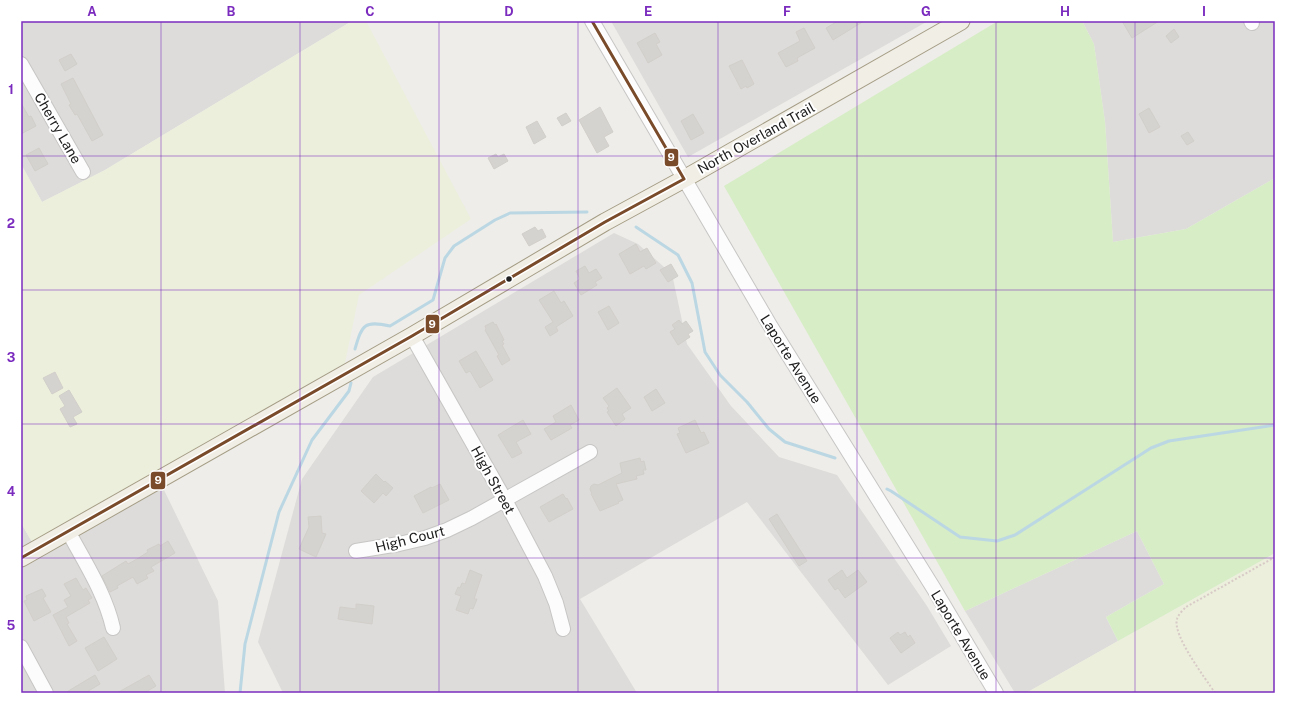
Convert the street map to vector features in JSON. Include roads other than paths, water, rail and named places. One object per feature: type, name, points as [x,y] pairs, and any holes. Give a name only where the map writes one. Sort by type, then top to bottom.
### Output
[{"type":"main road","name":"North Overland Trail","points":[[21,558],[412,336],[598,225],[684,179],[955,24]]},
{"type":"street","name":"Laporte Avenue","points":[[592,21],[771,328],[926,576],[996,693]]},
{"type":"street","name":"Cherry Lane","points":[[21,64],[83,172]]},
{"type":"street","name":"High Street","points":[[412,336],[505,500],[545,576],[556,602],[563,629]]},
{"type":"street","name":"High Court","points":[[356,551],[425,538],[447,530],[505,500],[590,452]]},
{"type":"street","points":[[68,531],[109,609],[113,628]]},
{"type":"street","points":[[21,647],[46,693]]},
{"type":"waterway","points":[[355,349],[360,334],[365,326],[369,324],[390,326],[433,300],[445,258],[454,246],[495,220],[510,213],[587,212]]},
{"type":"waterway","points":[[636,227],[678,255],[692,283],[705,352],[720,375],[747,402],[769,429],[785,442],[835,458]]},
{"type":"waterway","points":[[240,693],[245,644],[279,512],[312,440],[349,391],[351,383]]},
{"type":"waterway","points":[[887,489],[960,537],[997,541],[1015,535],[1151,448],[1169,441],[1275,425]]}]
